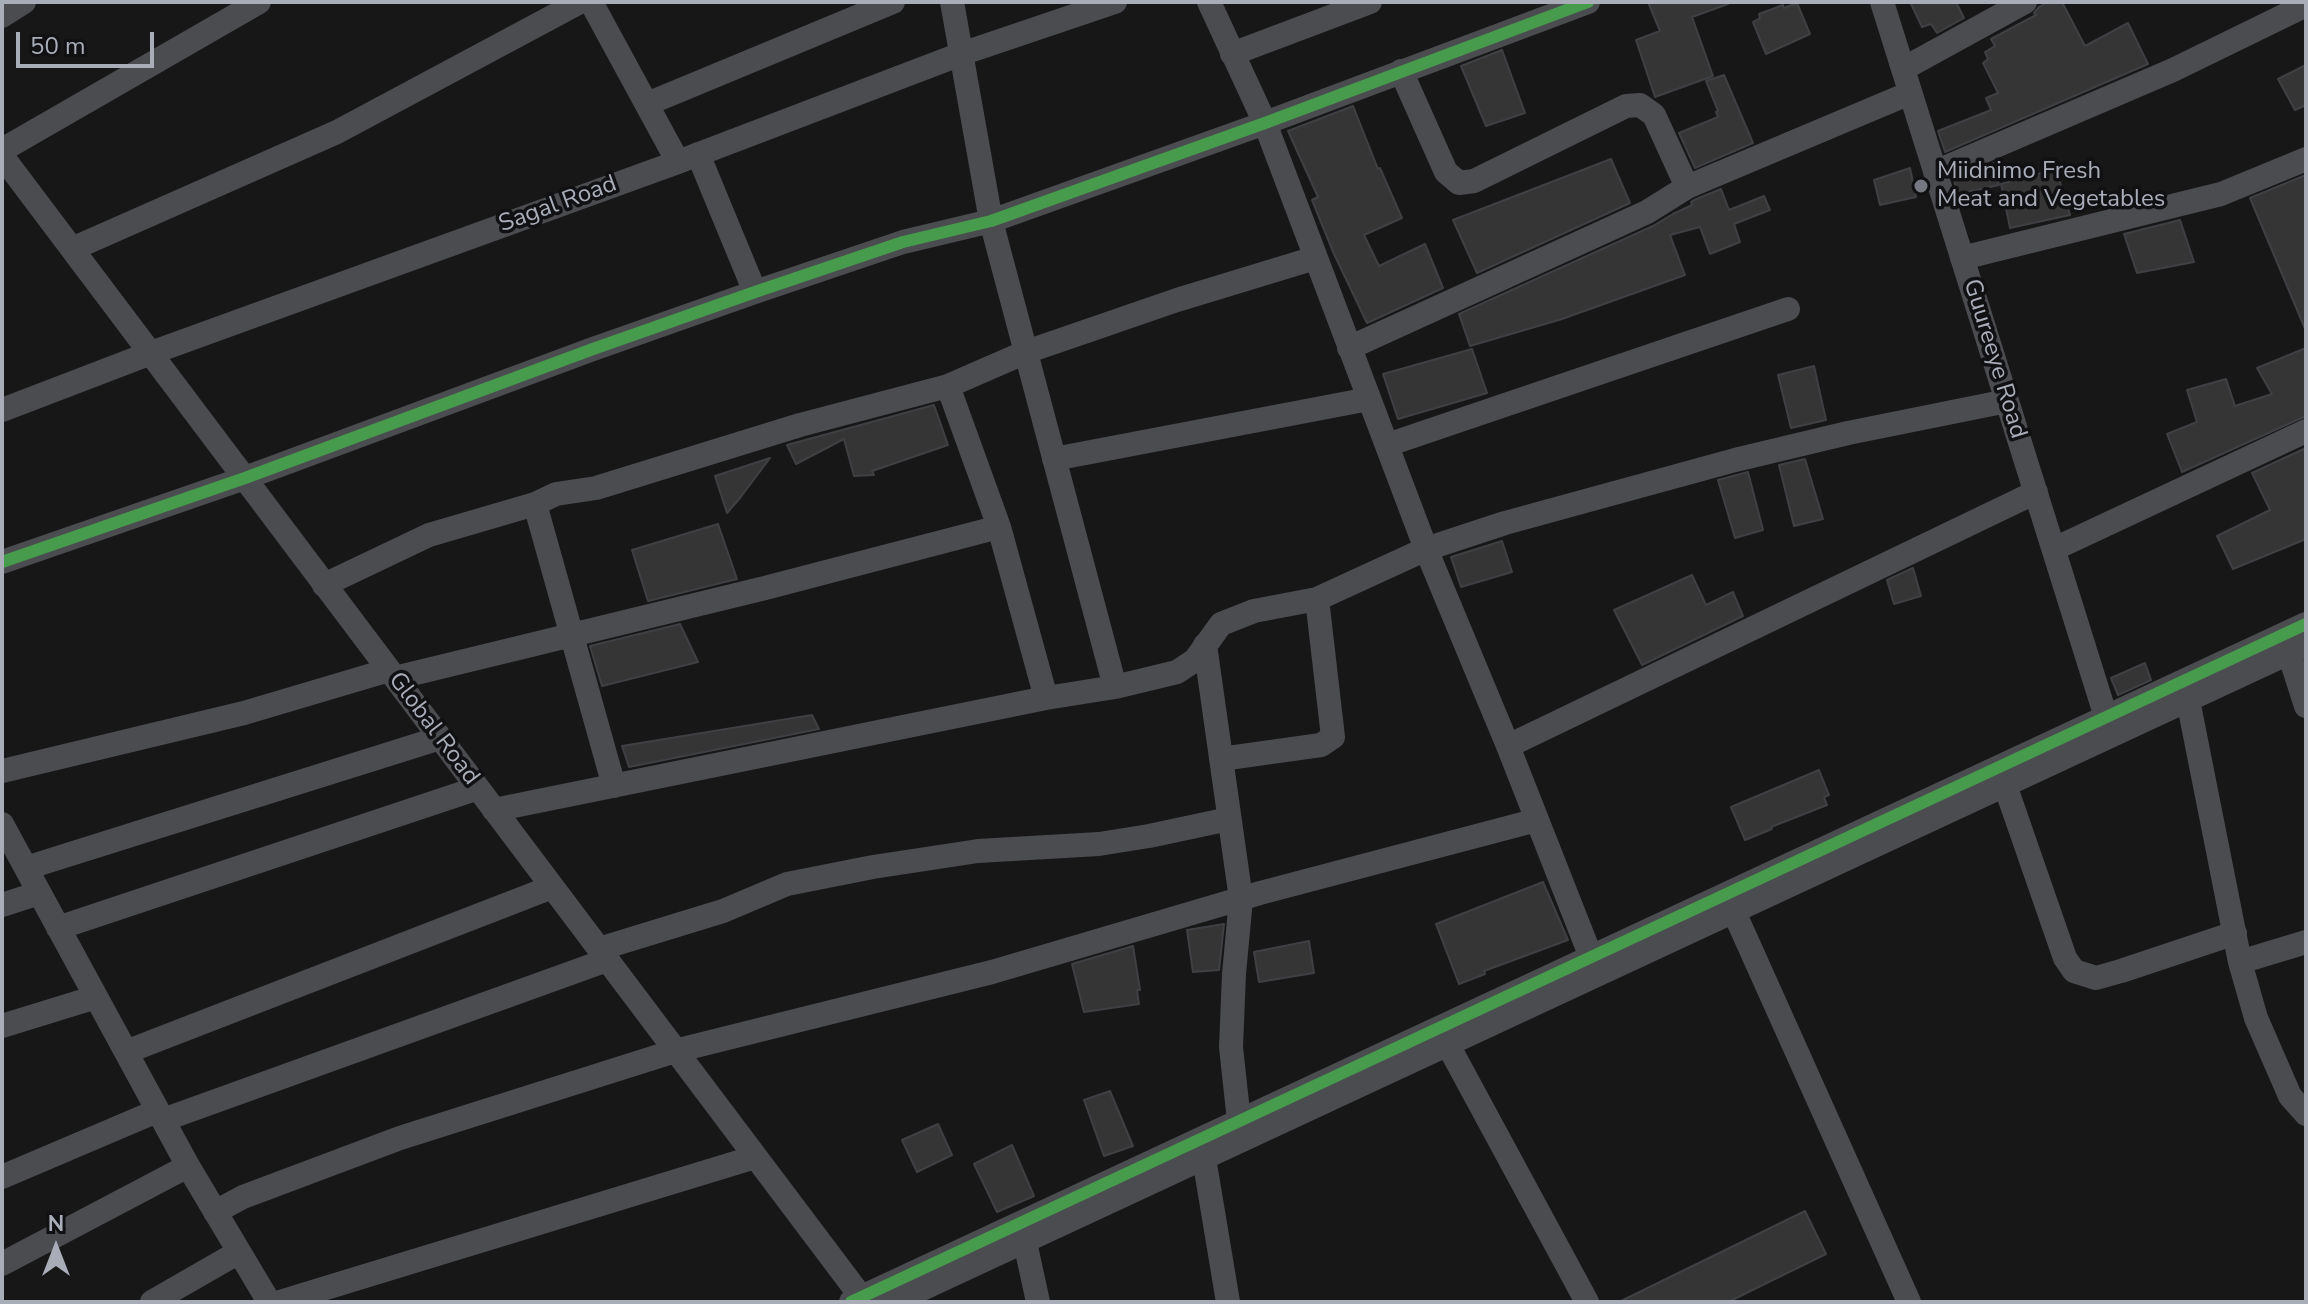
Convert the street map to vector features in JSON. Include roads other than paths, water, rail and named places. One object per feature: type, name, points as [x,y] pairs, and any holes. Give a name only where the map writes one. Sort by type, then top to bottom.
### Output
[{"type":"street","points":[[2,16],[24,2]]},
{"type":"street","points":[[2,153],[259,2]]},
{"type":"street","points":[[72,249],[337,132],[580,2]]},
{"type":"street","points":[[591,2],[647,104],[688,158],[755,292]]},
{"type":"street","points":[[647,104],[893,2]]},
{"type":"street","points":[[952,2],[991,221],[1115,687]]},
{"type":"street","points":[[1209,2],[1265,123],[1426,549],[1508,746],[1592,967]]},
{"type":"street","points":[[1232,54],[1370,2]]},
{"type":"street","points":[[2,562],[245,478],[755,292],[903,242],[991,221],[1588,2]]},
{"type":"street","name":"Guureeye Road","points":[[1882,2],[2106,717]]},
{"type":"street","points":[[1903,69],[2025,2]]},
{"type":"street","name":"Sagal Road","points":[[2,410],[1101,4]]},
{"type":"street","points":[[1935,172],[2173,70],[2306,5]]},
{"type":"street","points":[[1401,71],[1446,172],[1459,183],[1474,181],[1626,106],[1640,105],[1654,115],[1687,187]]},
{"type":"street","points":[[1349,348],[1647,212],[1687,187],[1910,93]]},
{"type":"street","name":"Global Road","points":[[2,153],[12,187],[72,249],[603,954],[859,1300]]},
{"type":"street","points":[[1962,258],[2221,194],[2306,159]]},
{"type":"street","points":[[324,585],[429,535],[535,504],[556,494],[596,488],[800,425],[948,386],[1026,352],[1177,300],[1315,258]]},
{"type":"street","points":[[1387,445],[1788,309]]},
{"type":"street","points":[[948,386],[999,527],[1046,698]]},
{"type":"street","points":[[1054,459],[1369,399]]},
{"type":"street","points":[[494,810],[1046,698],[1115,687],[1177,672],[1195,660],[1221,624],[1254,611],[1317,599],[1426,549],[1505,523],[1735,460],[1848,433],[2007,401]]},
{"type":"street","points":[[2054,549],[2306,431]]},
{"type":"street","points":[[1508,746],[2036,492]]},
{"type":"street","points":[[535,504],[614,786]]},
{"type":"street","points":[[2,771],[392,674],[571,636],[999,527]]},
{"type":"street","points":[[1221,759],[1321,745],[1333,737],[1317,599]]},
{"type":"street","points":[[859,1300],[1239,1121],[1592,967],[2106,717],[2306,624]]},
{"type":"street","points":[[1205,645],[1241,899],[1231,1047],[1239,1121]]},
{"type":"street","points":[[894,1302],[943,1291],[1025,1242],[1448,1045],[1592,967],[1734,912],[2297,649],[2306,706]]},
{"type":"street","points":[[2188,700],[2240,962],[2256,1018],[2290,1096],[2306,1114]]},
{"type":"street","points":[[26,868],[440,738]]},
{"type":"street","points":[[2005,785],[2065,958],[2074,971],[2096,978],[2235,933]]},
{"type":"street","points":[[58,928],[478,788]]},
{"type":"street","points":[[2,1177],[160,1116],[723,911],[787,884],[978,851],[1099,844],[1229,819]]},
{"type":"street","points":[[215,1212],[257,1192],[400,1138],[675,1051],[992,972],[1241,899],[1537,820]]},
{"type":"street","points":[[2,824],[160,1116],[269,1302]]},
{"type":"street","points":[[126,1052],[552,887]]},
{"type":"street","points":[[2,905],[39,893]]},
{"type":"street","points":[[1734,912],[1909,1302]]},
{"type":"street","points":[[2240,962],[2306,942]]},
{"type":"street","points":[[2,1026],[96,997]]},
{"type":"street","points":[[1448,1045],[1587,1302]]},
{"type":"street","points":[[280,1302],[755,1157]]},
{"type":"street","points":[[1204,1158],[1228,1302]]},
{"type":"street","points":[[2,1264],[188,1166]]},
{"type":"street","points":[[1025,1242],[1038,1302]]},
{"type":"street","points":[[152,1302],[239,1252]]},
{"type":"place","name":"Miidnimo Fresh Meat and Vegetables","points":[[1921,186]]}]
